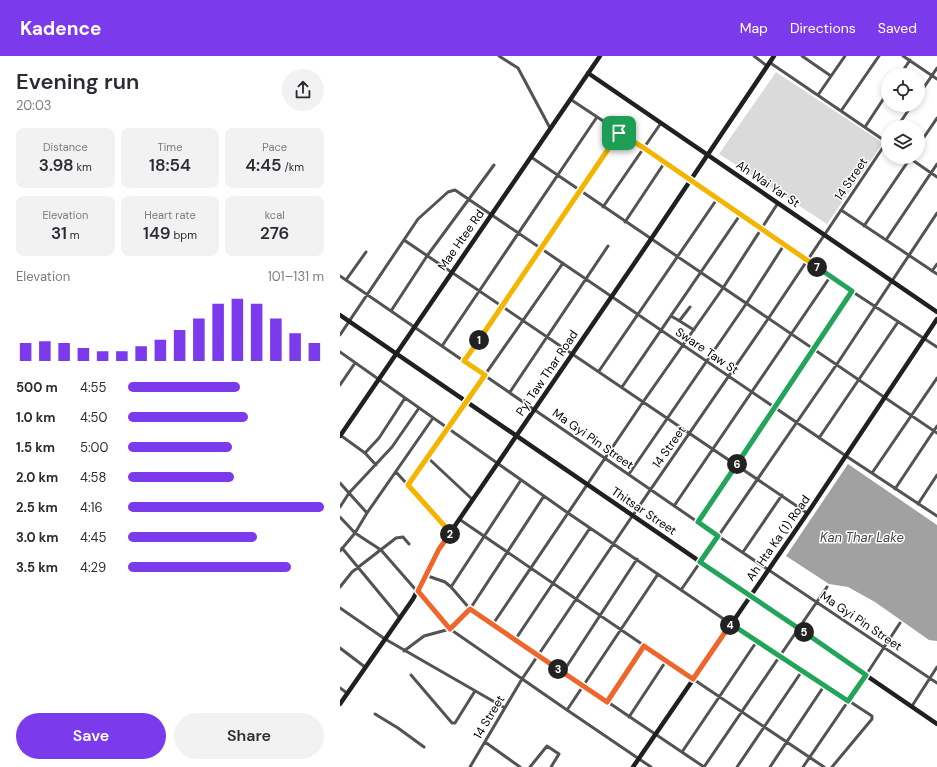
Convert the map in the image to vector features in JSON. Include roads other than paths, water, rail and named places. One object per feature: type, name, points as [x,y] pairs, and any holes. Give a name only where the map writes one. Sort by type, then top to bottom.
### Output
[{"type":"street","points":[[499,56],[518,68],[550,128]]},
{"type":"street","name":"Mae Htee Rd","points":[[340,436],[600,56]]},
{"type":"street","points":[[754,56],[818,95],[881,137]]},
{"type":"street","name":"Pyi Taw Thar Road","points":[[340,704],[418,591],[439,549],[450,532],[651,239],[774,56]]},
{"type":"street","points":[[802,56],[832,76]]},
{"type":"street","points":[[818,95],[845,56]]},
{"type":"street","points":[[841,111],[879,56]]},
{"type":"street","points":[[903,56],[937,79]]},
{"type":"street","points":[[905,68],[910,60]]},
{"type":"street","points":[[925,86],[937,68]]},
{"type":"street","name":"Ah Wai Yar St","points":[[588,73],[937,312]]},
{"type":"street","points":[[570,99],[619,133],[665,162],[874,306],[937,347]]},
{"type":"street","points":[[865,127],[881,103]]},
{"type":"street","points":[[442,346],[597,118]]},
{"type":"street","points":[[925,136],[937,118]]},
{"type":"street","points":[[604,207],[661,123]]},
{"type":"street","points":[[464,361],[619,133]]},
{"type":"street","name":"14 Street","points":[[470,767],[522,679],[538,655],[881,152]]},
{"type":"street","points":[[531,157],[768,319],[886,397],[935,432]]},
{"type":"street","points":[[625,222],[665,162]]},
{"type":"street","points":[[864,226],[905,164]]},
{"type":"street","points":[[919,164],[937,177]]},
{"type":"street","points":[[886,240],[937,164]]},
{"type":"street","points":[[391,311],[427,256],[494,165]]},
{"type":"street","name":"Sware Taw St","points":[[404,240],[418,219],[448,192],[455,190],[819,438],[937,516]]},
{"type":"street","points":[[599,371],[717,199]]},
{"type":"street","points":[[492,624],[643,402],[723,288],[778,203]]},
{"type":"street","points":[[841,210],[937,274]]},
{"type":"street","points":[[681,590],[837,364],[937,213]]},
{"type":"street","points":[[622,387],[740,214]]},
{"type":"street","points":[[340,336],[404,240],[807,513]]},
{"type":"street","points":[[629,474],[706,360],[746,304],[784,245]]},
{"type":"street","points":[[510,392],[608,246]]},
{"type":"street","points":[[346,280],[366,252]]},
{"type":"street","points":[[408,485],[563,263]]},
{"type":"street","points":[[932,271],[937,264]]},
{"type":"street","name":"Ma Gyi Pin Street","points":[[340,276],[718,536],[937,683]]},
{"type":"street","points":[[674,506],[830,276]]},
{"type":"street","points":[[698,522],[852,291]]},
{"type":"street","points":[[678,320],[681,319],[690,306]]},
{"type":"street","name":"Thitsar Street","points":[[340,315],[937,724]]},
{"type":"street","points":[[671,316],[694,330]]},
{"type":"street","name":"Ah Hta Ka (1) Road","points":[[633,767],[846,456],[937,319]]},
{"type":"street","points":[[819,438],[898,322]]},
{"type":"street","points":[[340,352],[497,464],[590,528],[731,624],[872,716],[872,719],[832,767]]},
{"type":"street","points":[[340,384],[355,363]]},
{"type":"street","points":[[872,473],[937,378]]},
{"type":"street","points":[[365,453],[379,438],[405,398]]},
{"type":"street","points":[[340,506],[349,493],[392,447],[419,408]]},
{"type":"street","points":[[400,618],[358,567],[341,550],[355,534],[367,512],[433,418]]},
{"type":"street","points":[[895,489],[935,432],[937,426]]},
{"type":"street","points":[[340,436],[365,453],[376,465]]},
{"type":"street","points":[[428,457],[472,500]]},
{"type":"street","points":[[396,472],[450,532]]},
{"type":"street","points":[[918,504],[937,475]]},
{"type":"street","points":[[451,587],[521,480]]},
{"type":"street","points":[[340,483],[367,512]]},
{"type":"street","points":[[743,552],[782,495]]},
{"type":"street","points":[[404,651],[424,636],[450,629],[470,609],[544,496]]},
{"type":"street","points":[[340,517],[355,534],[381,550],[450,629],[651,767]]},
{"type":"street","points":[[460,519],[666,661],[824,767]]},
{"type":"street","points":[[516,640],[590,528]]},
{"type":"street","points":[[340,587],[352,572],[396,538],[403,537],[409,544]]},
{"type":"street","points":[[563,672],[637,559]]},
{"type":"street","points":[[567,710],[658,574]]},
{"type":"street","points":[[425,575],[445,582],[470,609],[704,767],[827,587]]},
{"type":"street","points":[[340,608],[404,651],[505,708]]},
{"type":"street","points":[[803,767],[900,623]]},
{"type":"street","points":[[682,752],[757,641]]},
{"type":"street","points":[[607,702],[644,646]]},
{"type":"street","points":[[340,648],[365,667]]},
{"type":"street","points":[[629,717],[666,661]]},
{"type":"street","points":[[912,706],[937,667]]},
{"type":"street","points":[[737,767],[802,671]]},
{"type":"street","points":[[411,675],[452,723],[455,722],[475,692]]},
{"type":"street","points":[[770,767],[824,686]]},
{"type":"street","points":[[340,688],[347,693]]},
{"type":"street","points":[[375,714],[398,728],[424,747]]},
{"type":"street","points":[[485,742],[520,767]]},
{"type":"street","points":[[530,767],[548,746],[559,754],[551,767]]},
{"type":"water","name":"Kan Thar Lake","points":[[848,464],[937,525],[937,641],[929,640],[875,602],[848,587],[829,584],[786,556]]}]
